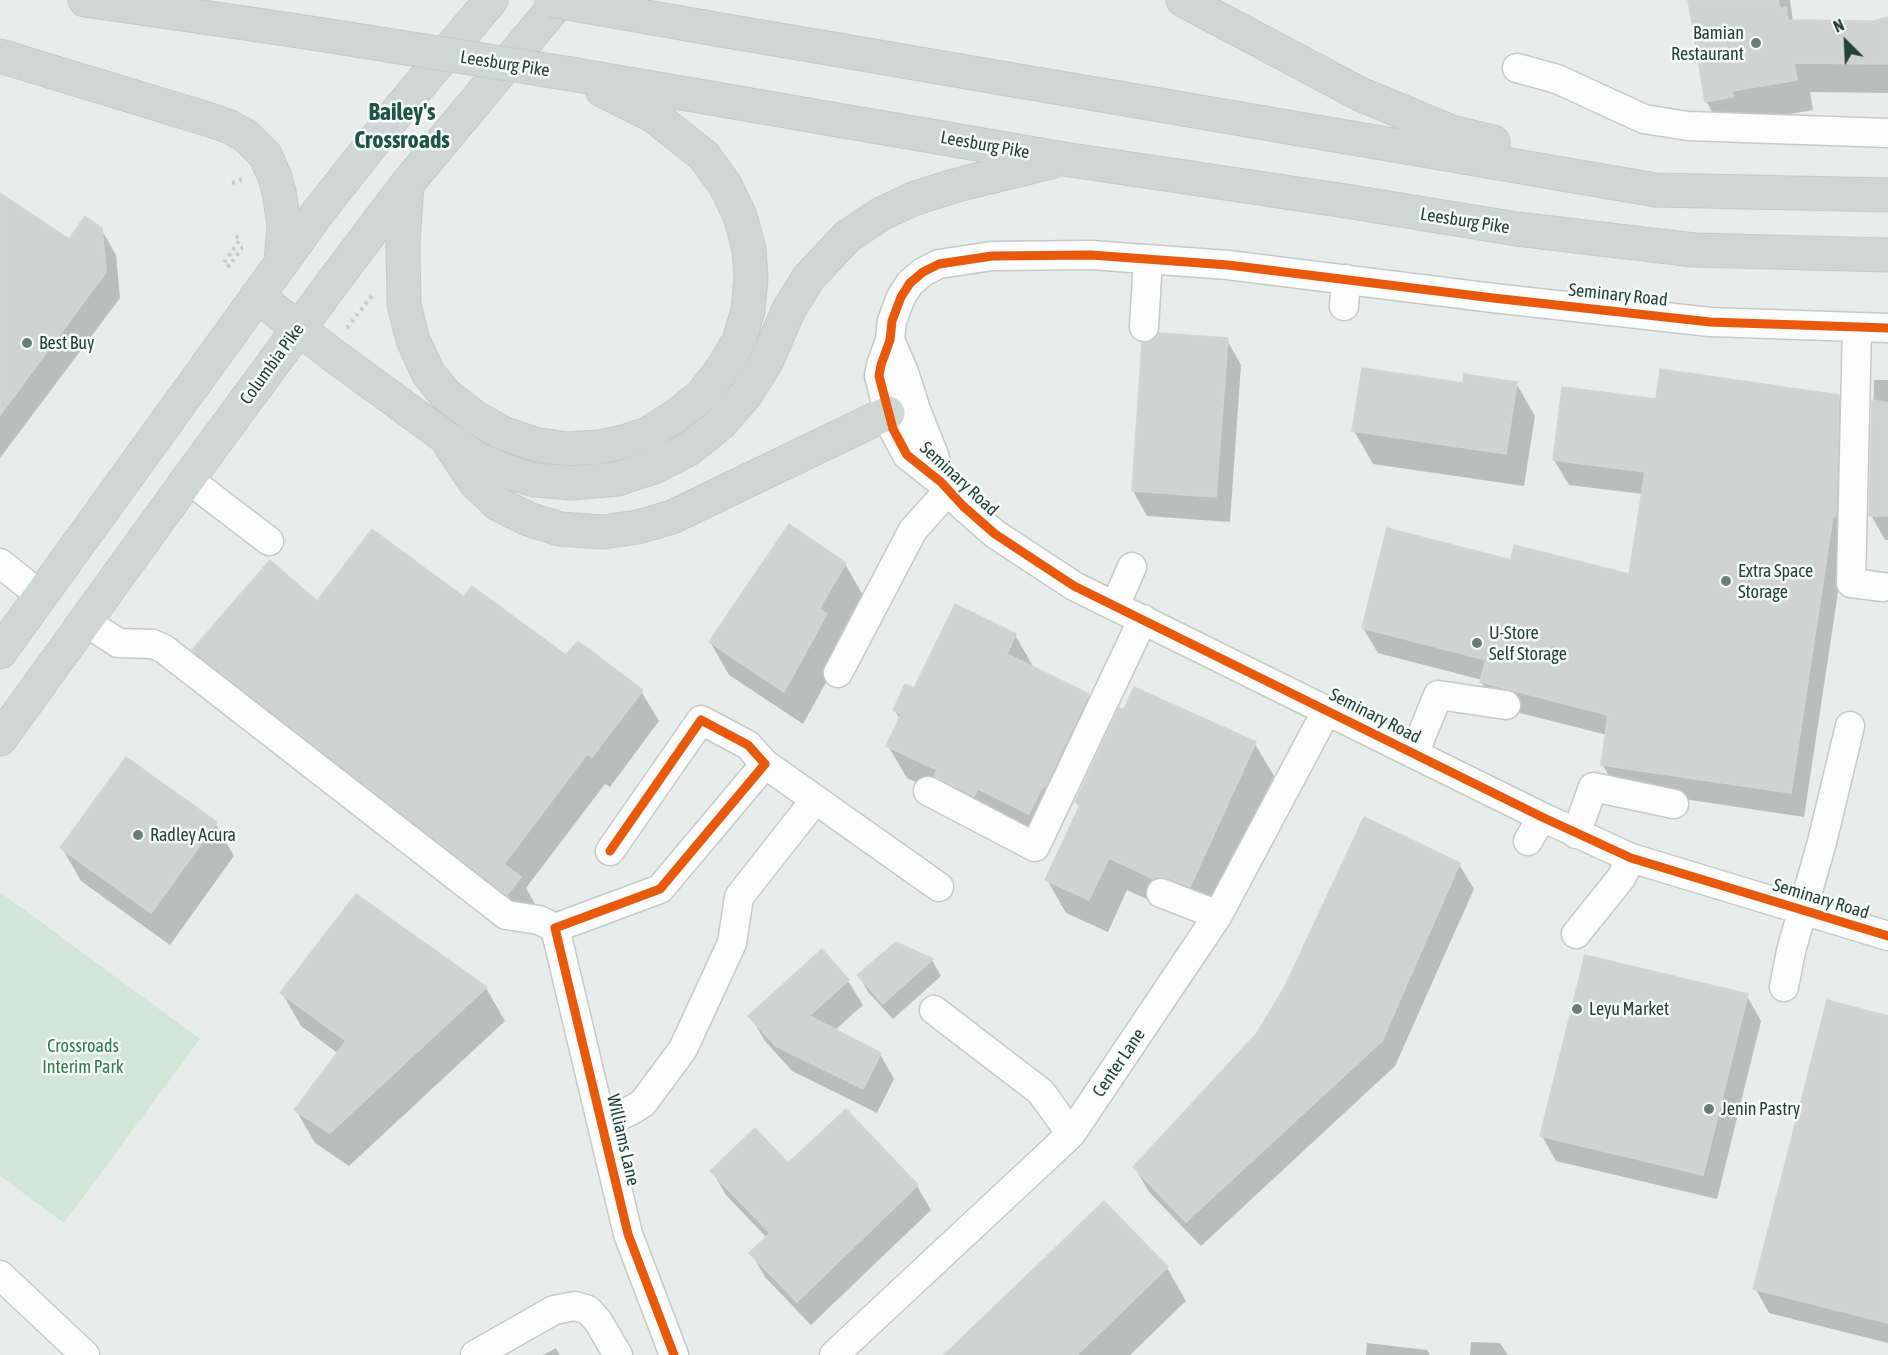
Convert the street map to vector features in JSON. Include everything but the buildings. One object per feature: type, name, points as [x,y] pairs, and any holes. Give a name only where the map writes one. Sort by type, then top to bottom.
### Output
[{"type":"main road","name":"Leesburg Pike","points":[[85,0],[571,74],[1064,159],[1517,229],[1682,248],[1888,255]]},
{"type":"main road","points":[[0,652],[281,263],[357,162],[492,0]]},
{"type":"main road","points":[[550,0],[1656,190],[1888,195]]},
{"type":"main road","name":"Columbia Pike","points":[[0,739],[298,329],[407,184],[560,0]]},
{"type":"main road","points":[[1183,0],[1360,94],[1451,132],[1536,153],[1656,190]]},
{"type":"main road","points":[[0,56],[207,118],[246,136],[265,155],[275,177],[284,224],[281,263]]},
{"type":"main road","points":[[407,184],[402,243],[404,305],[413,340],[428,373],[445,394],[476,418],[503,433],[534,444],[567,449],[600,447],[626,441],[647,434],[676,416],[702,395],[723,368],[739,341],[748,310],[751,278],[749,249],[740,216],[725,185],[704,156],[654,116],[571,74]]},
{"type":"main road","points":[[257,296],[298,329],[477,459],[535,480],[572,483],[617,478],[654,467],[689,449],[720,424],[746,394],[767,360],[789,309],[809,277],[848,236],[881,214],[914,199],[957,185],[1064,159]]},
{"type":"main road","points":[[445,437],[475,483],[498,504],[528,519],[560,529],[603,532],[638,527],[672,517],[888,412]]},
{"type":"street","points":[[1518,68],[1557,79],[1644,119],[1687,115],[1888,133]]},
{"type":"street","name":"Seminary Road","points":[[1888,328],[1710,322],[1492,310],[1345,293],[1228,265],[1091,255],[992,256],[939,264],[923,272],[910,283],[901,297],[892,321],[890,340],[879,375],[888,412],[897,437],[907,455],[945,486],[963,506],[995,534],[1074,586],[1414,754],[1535,829],[1576,834],[1631,858],[1888,936]]},
{"type":"street","points":[[1144,327],[1148,259]]},
{"type":"street","points":[[1857,328],[1851,583],[1883,587]]},
{"type":"street","name":"Seminary Road","points":[[890,340],[904,372],[945,486]]},
{"type":"street","points":[[188,479],[270,541]]},
{"type":"street","points":[[838,673],[913,530],[945,486]]},
{"type":"street","points":[[0,563],[40,595]]},
{"type":"street","points":[[1115,606],[1132,567]]},
{"type":"street","points":[[928,791],[1035,847],[1143,619]]},
{"type":"street","points":[[85,621],[118,643],[153,644],[164,649],[506,915],[539,920],[555,928],[660,889],[765,764]]},
{"type":"street","points":[[1414,754],[1438,695],[1506,705]]},
{"type":"street","name":"Center Lane","points":[[834,1355],[1071,1134],[1218,915],[1327,710]]},
{"type":"street","points":[[610,851],[701,720],[748,745],[765,764],[939,887]]},
{"type":"street","points":[[1784,987],[1791,951],[1822,842],[1850,726]]},
{"type":"street","points":[[1576,834],[1593,787],[1674,804]]},
{"type":"street","points":[[602,1124],[643,1103],[683,1049],[732,943],[739,897],[815,800]]},
{"type":"street","points":[[1576,934],[1621,879],[1631,858]]},
{"type":"street","points":[[1161,893],[1218,915]]},
{"type":"street","name":"Williams Lane","points":[[555,928],[628,1234],[674,1355]]},
{"type":"street","points":[[934,1010],[1041,1092],[1071,1134]]},
{"type":"street","points":[[0,1275],[85,1355]]},
{"type":"street","points":[[475,1355],[554,1310],[575,1306],[588,1310],[598,1321],[618,1355]]},
{"type":"path","points":[[232,183],[241,179]]},
{"type":"path","points":[[236,236],[240,239],[224,263],[228,266],[242,248],[246,247]]},
{"type":"path","points":[[344,332],[376,291]]},
{"type":"green space","name":"Crossroads Interim Park","points":[[0,892],[200,1039],[64,1223],[0,1176]]},
{"type":"cycle path","points":[[1888,328],[1710,322],[1228,265],[1091,255],[992,256],[939,264],[923,272],[910,283],[901,297],[892,321],[890,340],[879,376],[893,429],[907,455],[941,482],[963,506],[995,534],[1074,586],[1542,817],[1631,858],[1888,936]]},
{"type":"cycle path","points":[[610,851],[701,720],[748,745],[765,764],[660,889],[555,928],[628,1234],[674,1355]]},
{"type":"place","name":"Bamian Restaurant","points":[[1756,43]]},
{"type":"place","name":"Best Buy","points":[[27,343]]},
{"type":"place","name":"Extra Space Storage","points":[[1726,581]]},
{"type":"place","name":"U-Store Self Storage","points":[[1477,643]]},
{"type":"place","name":"Radley Acura","points":[[138,835]]},
{"type":"place","name":"Leyu Market","points":[[1577,1009]]},
{"type":"place","name":"Jenin Pastry","points":[[1709,1109]]},
{"type":"district","name":"Bailey's Crossroads","points":[[402,126]]}]
